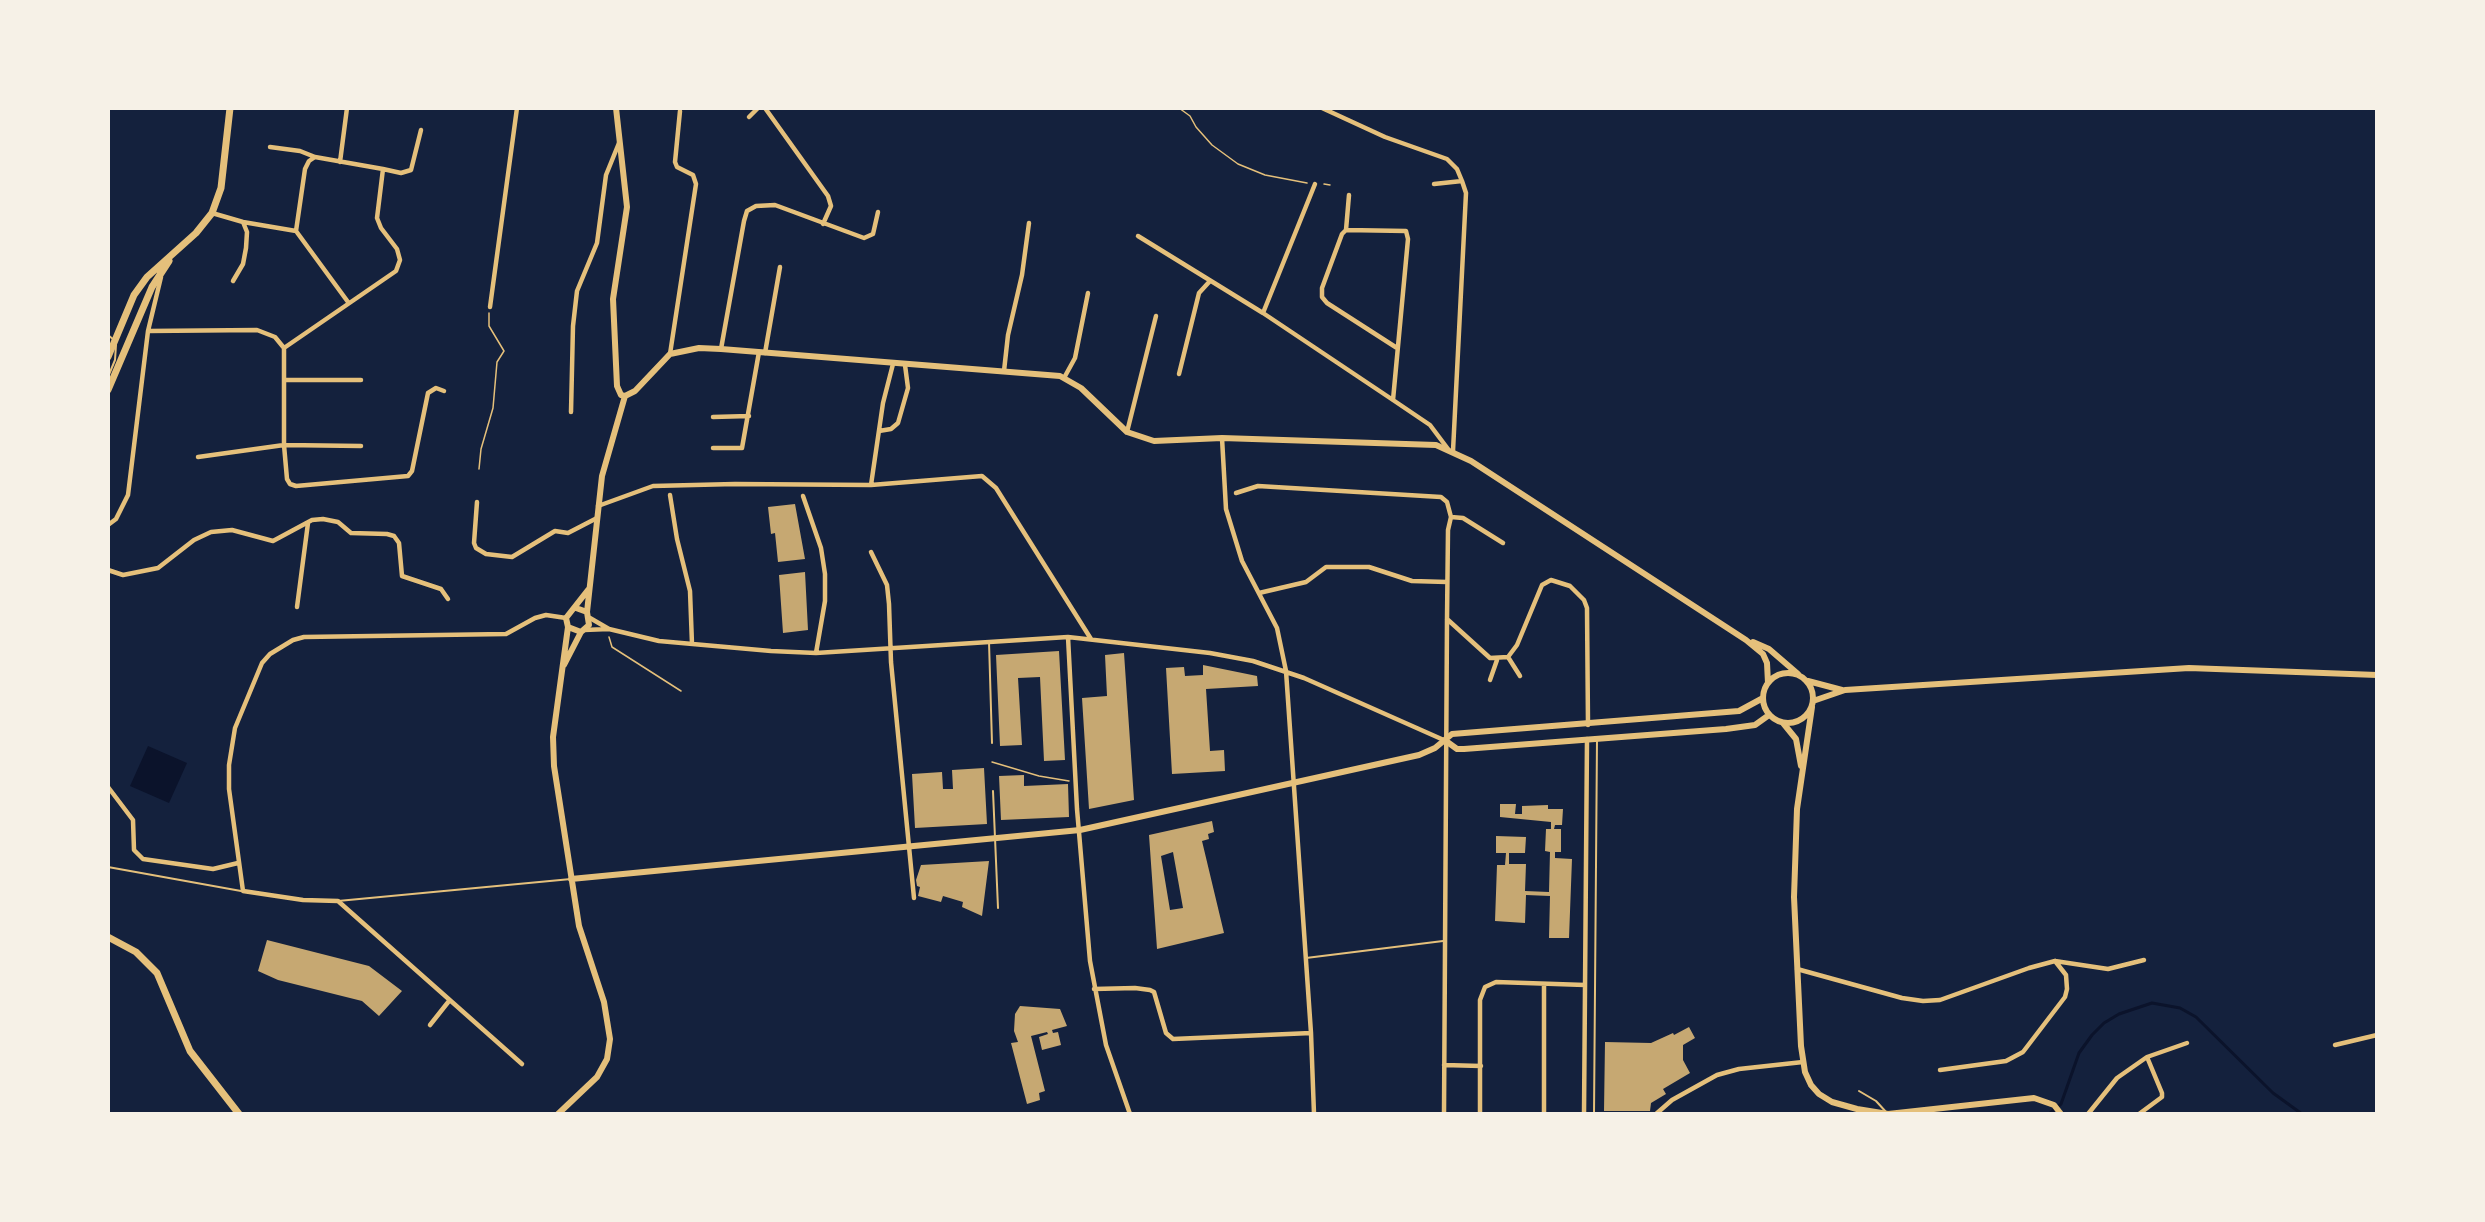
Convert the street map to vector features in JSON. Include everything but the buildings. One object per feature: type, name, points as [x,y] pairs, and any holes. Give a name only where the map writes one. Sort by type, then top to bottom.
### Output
[{"type":"main road","points":[[108,357],[134,295],[147,277],[201,229],[212,213],[221,188],[230,108]]},
{"type":"main road","points":[[108,390],[153,287],[172,257]]},
{"type":"main road","points":[[108,937],[136,952],[157,973],[190,1051],[239,1114]]},
{"type":"street","points":[[340,162],[347,108]]},
{"type":"street","points":[[490,306],[517,108]]},
{"type":"street","points":[[616,108],[627,207],[613,299],[617,386],[621,395],[625,396]]},
{"type":"street","points":[[749,117],[758,108]]},
{"type":"street","points":[[765,108],[828,196],[831,206],[823,224]]},
{"type":"street","points":[[1322,108],[1385,138],[1447,159],[1457,169],[1462,181],[1466,193],[1451,450]]},
{"type":"street","points":[[625,396],[635,392],[670,354],[696,184],[693,175],[677,167],[675,162],[680,111]]},
{"type":"street","points":[[270,147],[300,151],[315,157],[401,173],[411,170],[421,130]]},
{"type":"street","points":[[571,412],[576,298],[584,270],[597,243],[606,175],[619,142]]},
{"type":"street","points":[[296,231],[305,169],[315,157]]},
{"type":"street","points":[[284,348],[396,270],[399,265],[397,249],[381,228],[377,218],[383,169]]},
{"type":"street","points":[[1434,184],[1462,181]]},
{"type":"street","points":[[1263,313],[1315,184]]},
{"type":"street","points":[[1346,231],[1349,195]]},
{"type":"street","points":[[721,349],[747,211],[756,206],[775,205],[823,224],[869,238],[873,234],[878,212]]},
{"type":"street","points":[[212,213],[243,222],[296,231],[348,302]]},
{"type":"street","points":[[233,281],[245,256],[247,231],[243,222]]},
{"type":"street","points":[[1004,371],[1008,335],[1022,275],[1029,223]]},
{"type":"street","points":[[1393,400],[1396,348],[1408,239],[1406,231],[1346,231],[1342,234],[1322,288],[1322,297],[1327,303],[1396,348]]},
{"type":"street","points":[[1138,236],[1263,313],[1430,425],[1451,450]]},
{"type":"street","points":[[713,448],[740,450],[780,267]]},
{"type":"street","points":[[108,525],[116,519],[128,495],[148,331],[163,271]]},
{"type":"street","points":[[1179,374],[1199,293],[1210,281]]},
{"type":"street","points":[[1064,378],[1075,358],[1089,293]]},
{"type":"street","points":[[1127,432],[1156,316]]},
{"type":"street","points":[[148,331],[257,330],[275,337],[284,348],[284,445],[287,479],[296,486],[365,478],[400,479],[412,471],[428,393],[436,388],[444,391]]},
{"type":"street","points":[[571,879],[995,840],[1080,830],[1294,785],[1424,754],[1446,741],[1452,734],[1739,711],[1762,698],[1768,683],[1767,663],[1763,654],[1746,640],[1451,450],[1428,443],[1222,438],[1154,441],[1127,432],[1081,388],[1064,378],[1004,371],[721,349],[699,348],[670,354]]},
{"type":"street","points":[[871,485],[893,364]]},
{"type":"street","points":[[879,431],[891,429],[897,423],[908,388],[905,365]]},
{"type":"street","points":[[284,380],[362,380]]},
{"type":"street","points":[[562,671],[583,631],[588,615],[588,590],[605,462],[625,396]]},
{"type":"street","points":[[713,417],[749,416]]},
{"type":"street","points":[[1222,438],[1224,498],[1242,561],[1276,628],[1286,671],[1311,1033],[1314,1114]]},
{"type":"street","points":[[198,457],[284,445],[361,446]]},
{"type":"street","points":[[598,506],[653,486],[735,483],[871,485],[982,476],[990,481],[1091,639]]},
{"type":"street","points":[[1236,493],[1258,486],[1441,497],[1447,502],[1451,517],[1448,530],[1446,619],[1444,1114]]},
{"type":"street","points":[[670,495],[676,539],[690,591],[692,644]]},
{"type":"street","points":[[803,496],[821,548],[825,574],[825,601],[816,653]]},
{"type":"street","points":[[477,502],[474,543],[476,548],[486,554],[512,557],[555,531],[568,533],[597,518]]},
{"type":"street","points":[[1451,517],[1463,518],[1503,543]]},
{"type":"street","points":[[108,570],[123,575],[159,568],[194,540],[211,532],[232,530],[273,541],[318,519],[332,520],[351,533],[394,536],[399,543],[399,570],[404,578],[441,589],[448,598]]},
{"type":"street","points":[[297,607],[308,523]]},
{"type":"street","points":[[871,552],[887,585],[907,848],[914,898]]},
{"type":"street","points":[[1259,593],[1306,582],[1326,567],[1369,567],[1407,580],[1447,582]]},
{"type":"street","points":[[1446,619],[1484,653],[1497,660],[1508,657],[1517,645],[1542,585],[1551,580],[1570,586],[1584,600],[1587,608],[1588,724]]},
{"type":"street","points":[[566,618],[588,590]]},
{"type":"street","points":[[576,608],[609,630]]},
{"type":"street","points":[[522,1064],[338,901],[303,900],[243,891],[229,789],[231,744],[244,701],[262,663],[270,654],[297,638],[506,634],[535,618],[546,615],[566,618]]},
{"type":"street","points":[[558,1114],[597,1077],[607,1059],[610,1039],[604,1002],[579,926],[554,766],[554,726],[568,627],[566,618]]},
{"type":"street","points":[[568,627],[583,631],[609,630],[659,641],[816,653],[1068,637],[1210,653],[1286,671],[1446,741],[1457,749],[1726,729],[1755,725],[1769,715]]},
{"type":"street","points":[[1068,637],[1076,782],[1094,989],[1106,1045],[1130,1114]]},
{"type":"street","points":[[1746,640],[1769,649],[1806,680],[1845,690],[2189,668],[2377,675]]},
{"type":"street","points":[[1508,657],[1520,676]]},
{"type":"street","points":[[1490,680],[1497,660]]},
{"type":"street","points":[[1768,683],[1782,674],[1798,675]]},
{"type":"street","points":[[1806,680],[1813,693],[1794,840],[1796,969],[1803,1062],[1808,1080],[1819,1094],[1843,1106],[1888,1114],[1914,1113],[2034,1098],[2054,1105],[2061,1114]]},
{"type":"street","points":[[1783,723],[1797,722],[1812,704],[1845,690]]},
{"type":"street","points":[[1762,698],[1769,715],[1783,723],[1796,739],[1802,772]]},
{"type":"street","points":[[1584,1114],[1587,739]]},
{"type":"street","points":[[108,788],[133,820],[134,850],[143,860],[213,869],[238,863]]},
{"type":"street","points":[[1796,969],[1902,998],[1923,1001],[1940,1000],[2055,961],[2108,969],[2145,960]]},
{"type":"street","points":[[1940,1070],[2006,1061],[2024,1052],[2065,997],[2066,975],[2055,961]]},
{"type":"street","points":[[1480,1114],[1480,1000],[1485,987],[1496,982],[1585,986]]},
{"type":"street","points":[[1544,984],[1544,1114]]},
{"type":"street","points":[[1094,989],[1135,988],[1154,992],[1170,1038],[1311,1033]]},
{"type":"street","points":[[430,1025],[449,1001]]},
{"type":"street","points":[[2335,1046],[2377,1035]]},
{"type":"street","points":[[2088,1114],[2117,1078],[2147,1057],[2187,1043]]},
{"type":"street","points":[[2139,1114],[2162,1097],[2147,1057]]},
{"type":"street","points":[[1656,1114],[1672,1100],[1717,1075],[1803,1062]]},
{"type":"street","points":[[1444,1065],[1481,1066]]},
{"type":"lane","points":[[108,335],[115,341],[117,352],[108,377]]},
{"type":"lane","points":[[989,642],[992,743]]},
{"type":"lane","points":[[1594,1114],[1597,739]]},
{"type":"lane","points":[[993,791],[998,908]]},
{"type":"lane","points":[[108,867],[243,891]]},
{"type":"lane","points":[[338,901],[571,879]]},
{"type":"lane","points":[[1305,958],[1446,941]]},
{"type":"lane","points":[[1859,1091],[1876,1101],[1888,1114]]},
{"type":"path","points":[[1118,108],[1145,108]]},
{"type":"path","points":[[1179,108],[1190,116],[1196,127],[1212,145],[1238,164],[1266,175],[1330,185]]},
{"type":"path","points":[[479,469],[481,449],[493,408],[497,362],[504,351],[489,326],[490,306]]},
{"type":"path","points":[[609,630],[612,647],[681,691]]},
{"type":"path","points":[[992,762],[1039,776],[1076,782]]},
{"type":"water","points":[[148,746],[187,763],[169,803],[130,786]]},
{"type":"waterway","points":[[2049,1114],[2061,1104],[2079,1053],[2092,1035],[2104,1023],[2119,1014],[2152,1003],[2180,1008],[2196,1017],[2273,1093],[2302,1114]]}]
